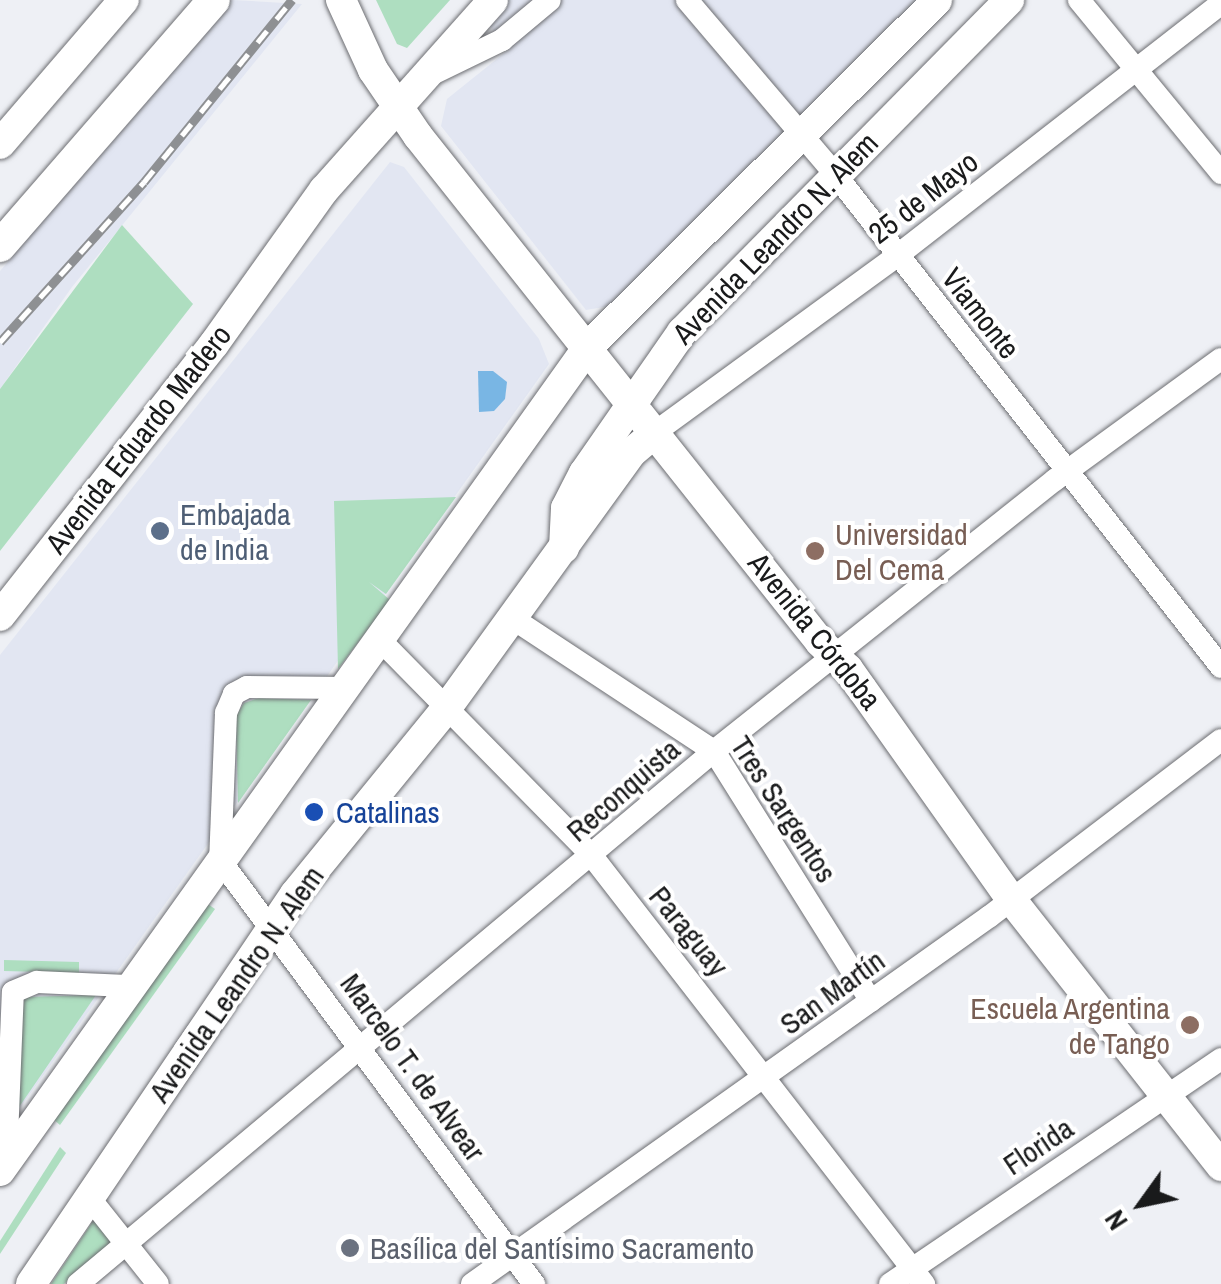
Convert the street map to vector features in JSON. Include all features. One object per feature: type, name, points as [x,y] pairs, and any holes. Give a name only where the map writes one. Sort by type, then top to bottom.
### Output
[{"type":"highway","points":[[0,215],[187,0]]},
{"type":"highway","points":[[0,246],[214,0]]},
{"type":"main road","points":[[0,113],[100,0]]},
{"type":"main road","points":[[0,144],[124,0]]},
{"type":"main road","name":"Avenida Córdoba","points":[[341,0],[397,106],[926,771],[1011,899],[1221,1166]]},
{"type":"main road","name":"Avenida Eduardo Madero","points":[[422,78],[467,0]]},
{"type":"main road","name":"Avenida Eduardo Madero","points":[[0,588],[197,336],[271,258],[397,106],[493,0]]},
{"type":"main road","name":"Avenida Leandro N. Alem","points":[[3,1167],[127,986],[588,347],[936,0]]},
{"type":"main road","name":"Avenida Leandro N. Alem","points":[[31,1284],[271,926],[446,709],[564,548],[566,508],[682,332],[1009,0]]},
{"type":"main road","name":"Avenida Eduardo Madero","points":[[0,616],[214,344],[271,258]]},
{"type":"main road","points":[[564,548],[631,453],[657,431]]},
{"type":"street","points":[[422,78],[502,40],[550,0]]},
{"type":"street","name":"Viamonte","points":[[688,0],[835,174],[1221,667]]},
{"type":"street","points":[[1079,0],[1221,174]]},
{"type":"street","name":"25 de Mayo","points":[[657,431],[898,255],[1221,4]]},
{"type":"street","name":"Reconquista","points":[[78,1284],[714,751],[1066,472],[1221,359]]},
{"type":"street","name":"Tres Sargentos","points":[[512,618],[714,751],[871,1001]]},
{"type":"street","name":"Paraguay","points":[[380,640],[592,856],[918,1276]]},
{"type":"street","points":[[220,860],[226,713],[234,694],[248,687],[345,688]]},
{"type":"street","name":"San Martín","points":[[472,1284],[871,1001],[1221,740]]},
{"type":"street","name":"Marcelo T. de Alvear","points":[[220,860],[361,1044],[534,1284]]},
{"type":"street","points":[[3,1167],[10,985],[127,986]]},
{"type":"street","name":"Florida","points":[[890,1284],[918,1276],[1221,1059]]},
{"type":"street","points":[[88,1196],[158,1284]]},
{"type":"shaded area","points":[[232,0],[302,4],[72,287],[0,389],[0,271]]},
{"type":"shaded area","points":[[499,0],[921,0],[610,306],[586,310],[441,126],[447,99],[508,50],[484,18]]},
{"type":"shaded area","points":[[390,162],[404,167],[539,339],[549,364],[0,1136],[0,655]]},
{"type":"green space","points":[[376,0],[450,0],[407,48],[397,44]]},
{"type":"green space","points":[[122,225],[193,304],[0,551],[0,389]]},
{"type":"green space","points":[[456,497],[386,594],[369,582],[390,600],[338,669],[334,501]]},
{"type":"green space","points":[[259,698],[311,700],[238,803],[236,716],[244,703]]},
{"type":"green space","points":[[205,902],[215,909],[60,1125],[53,1119]]},
{"type":"green space","points":[[4,960],[79,962],[79,973],[4,971]]},
{"type":"green space","points":[[96,995],[17,1110],[24,997]]},
{"type":"green space","points":[[60,1147],[66,1153],[0,1254],[0,1241]]},
{"type":"green space","points":[[95,1218],[112,1241],[64,1284],[51,1284]]},
{"type":"water","points":[[478,371],[493,371],[507,382],[505,399],[494,411],[479,412]]},
{"type":"railway","points":[[0,342],[144,182],[292,0]]},
{"type":"place","name":"Embajada de India","points":[[160,531]]},
{"type":"place","name":"Universidad Del Cema","points":[[815,551]]},
{"type":"place","name":"Catalinas","points":[[314,812]]},
{"type":"place","name":"Escuela Argentina de Tango","points":[[1190,1025]]},
{"type":"place","name":"Basílica del Santísimo Sacramento","points":[[350,1248]]}]
